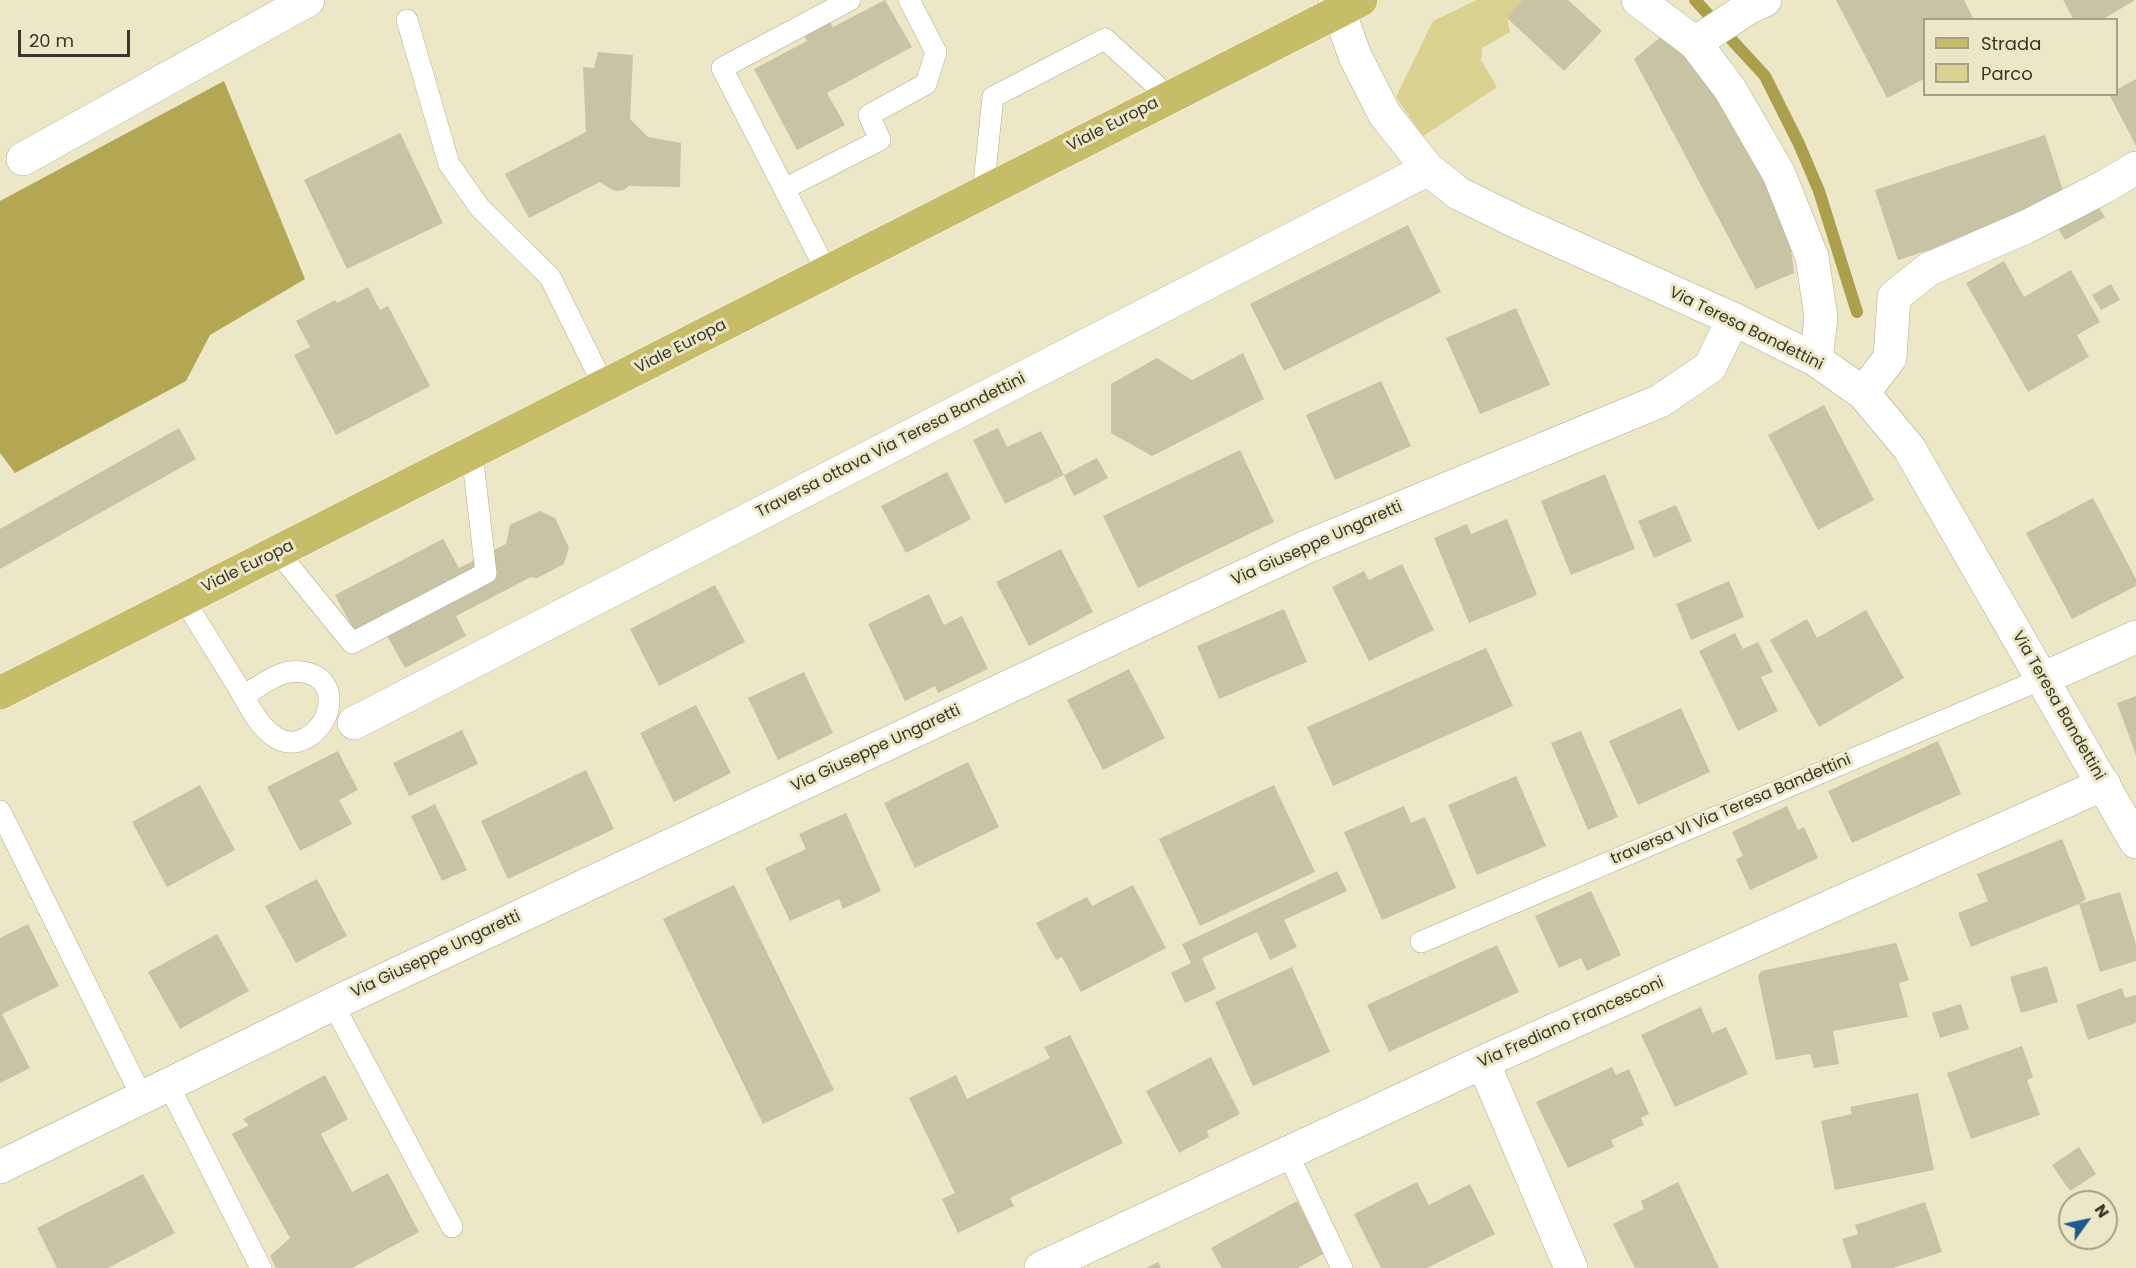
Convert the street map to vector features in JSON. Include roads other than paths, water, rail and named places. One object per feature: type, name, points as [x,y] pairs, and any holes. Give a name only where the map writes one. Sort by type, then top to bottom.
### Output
[{"type":"main road","name":"Viale Europa","points":[[0,693],[1169,97],[1345,4]]},
{"type":"street","points":[[23,159],[308,0]]},
{"type":"street","points":[[1638,0],[1695,43],[1730,89],[1779,174],[1812,257],[1821,317],[1816,360]]},
{"type":"street","name":"Via Teresa Bandettini","points":[[1345,4],[1355,56],[1375,98],[1403,140],[1428,169],[1458,193],[1733,319],[1816,360],[1863,393],[1909,448],[2136,842]]},
{"type":"street","points":[[1695,43],[1756,4]]},
{"type":"street","points":[[1863,393],[1890,358],[1894,297],[1929,269],[2026,227],[2136,168]]},
{"type":"street","name":"Traversa ottava Via Teresa Bandettini","points":[[354,723],[1428,169]]},
{"type":"street","name":"Via Giuseppe Ungaretti","points":[[0,1167],[333,1004],[1304,548],[1660,401],[1710,367],[1733,319]]},
{"type":"street","points":[[2042,679],[2136,637]]},
{"type":"street","name":"Via Frediano Francesconi","points":[[1041,1268],[1483,1062],[2104,784]]},
{"type":"street","points":[[1483,1062],[1571,1268]]},
{"type":"lane","points":[[827,272],[722,68],[850,0]]},
{"type":"lane","points":[[784,189],[880,140],[869,115],[926,84],[936,52],[909,0]]},
{"type":"lane","points":[[407,20],[449,164],[480,208],[550,277],[604,386]]},
{"type":"lane","points":[[982,192],[993,97],[1105,39],[1169,97]]},
{"type":"lane","points":[[278,552],[352,643],[486,573],[472,453]]},
{"type":"lane","points":[[184,599],[243,696]]},
{"type":"lane","name":"traversa VI Via Teresa Bandettini","points":[[1421,942],[2042,679]]},
{"type":"lane","points":[[0,811],[155,1090],[261,1268]]},
{"type":"lane","points":[[333,1004],[452,1227]]},
{"type":"lane","points":[[1287,1152],[1342,1268]]},
{"type":"waterway","points":[[1695,0],[1765,76],[1799,144],[1819,191],[1857,312]]}]
